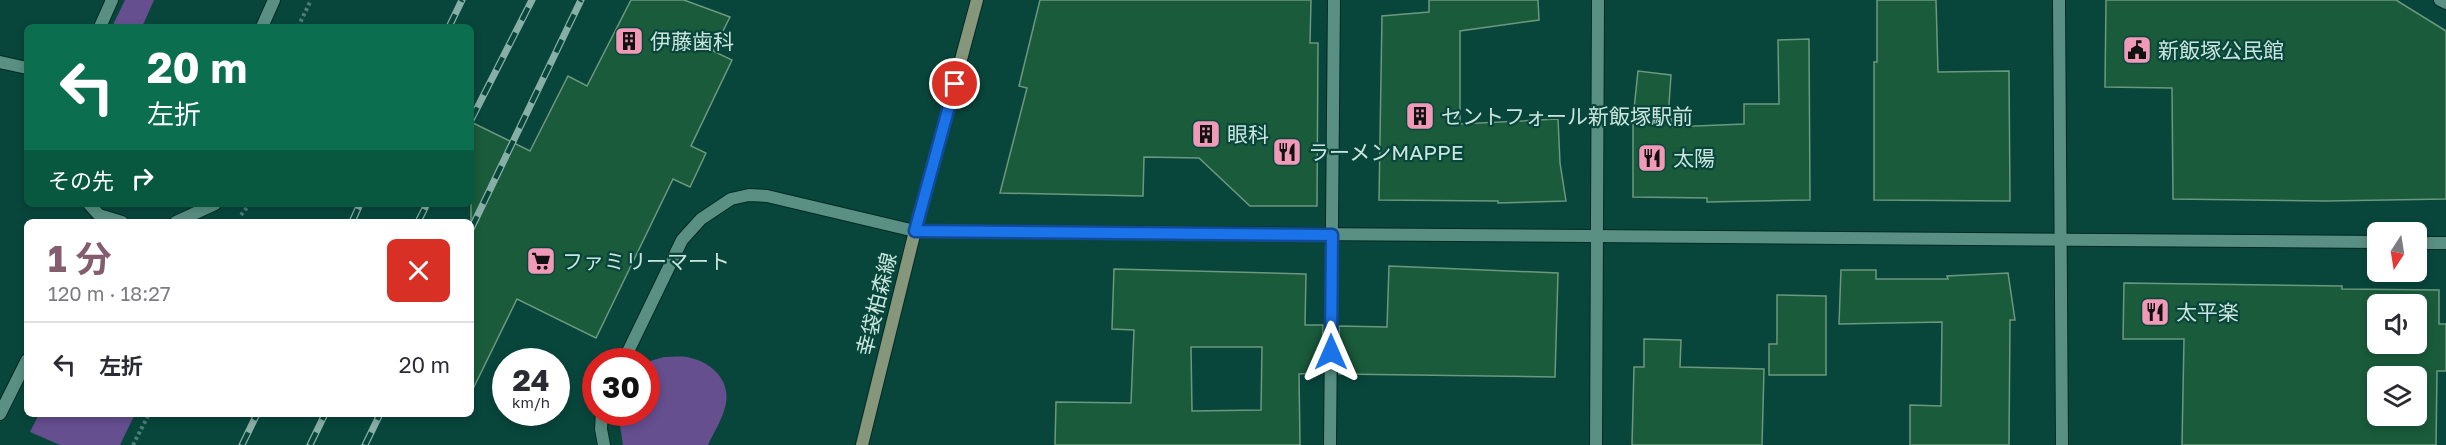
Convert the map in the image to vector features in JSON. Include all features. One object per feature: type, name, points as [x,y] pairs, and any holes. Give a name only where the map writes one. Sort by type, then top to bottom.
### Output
[{"type":"main road","name":"幸袋柏森線","points":[[862,445],[915,231],[977,0]]},
{"type":"street","points":[[101,24],[112,0]]},
{"type":"street","points":[[263,24],[274,0]]},
{"type":"street","points":[[1330,445],[1334,0]]},
{"type":"street","points":[[1596,445],[1598,0]]},
{"type":"street","points":[[2059,0],[2062,445]]},
{"type":"street","points":[[2440,0],[2446,3]]},
{"type":"street","points":[[0,62],[24,67]]},
{"type":"street","points":[[631,348],[682,240],[701,219],[731,199],[749,195],[768,195],[915,231],[2367,243]]},
{"type":"street","points":[[182,219],[208,207]]},
{"type":"street","points":[[2427,243],[2446,243]]},
{"type":"street","points":[[0,414],[24,366]]},
{"type":"street","points":[[601,426],[604,445]]},
{"type":"path","points":[[299,24],[311,0]]},
{"type":"path","points":[[133,445],[147,417]]},
{"type":"shaded area","points":[[125,0],[154,0],[143,24],[113,24]]},
{"type":"shaded area","points":[[684,357],[697,360],[713,369],[724,383],[726,401],[724,411],[708,445],[623,445],[620,426],[660,426],[660,358]]},
{"type":"shaded area","points":[[38,417],[134,417],[120,445],[60,445],[30,432]]},
{"type":"building","points":[[631,0],[684,0],[730,17],[713,51],[732,60],[691,146],[706,153],[690,187],[673,179],[596,338],[517,299],[474,387],[474,219],[471,219],[471,207],[474,207],[474,123],[530,151],[568,76],[587,86]]},
{"type":"building","points":[[1040,0],[1311,0],[1310,43],[1318,43],[1317,206],[1250,206],[1199,158],[1144,157],[1143,196],[1000,193],[1027,88],[1019,86]]},
{"type":"building","name":"セントフォール新飯塚駅前","points":[[1429,0],[1538,0],[1539,20],[1460,31],[1460,124],[1558,119],[1560,163],[1566,201],[1498,203],[1498,201],[1379,200],[1382,16],[1429,12]]},
{"type":"building","points":[[1877,0],[1936,0],[1938,72],[2009,71],[2010,201],[1874,200],[1874,62],[1877,62]]},
{"type":"building","points":[[2106,0],[2396,0],[2446,31],[2446,199],[2326,201],[2173,199],[2172,88],[2105,87]]},
{"type":"building","points":[[1809,39],[1810,200],[1707,202],[1707,198],[1633,197],[1633,119],[1638,71],[1671,75],[1668,119],[1672,119],[1672,127],[1744,124],[1744,104],[1779,104],[1778,40]]},
{"type":"building","points":[[1389,266],[1558,273],[1555,377],[1339,374],[1339,326],[1387,327]]},
{"type":"building","points":[[1114,269],[1306,274],[1305,325],[1323,325],[1322,373],[1299,374],[1300,445],[1055,445],[1056,402],[1131,403],[1134,330],[1112,329]],"holes":[[[1191,347],[1262,347],[1261,410],[1192,411]]]},
{"type":"building","points":[[1841,270],[1876,270],[1876,279],[1948,279],[1947,276],[2008,273],[2015,320],[2010,320],[2009,445],[1910,445],[1910,405],[1941,406],[1942,322],[1839,324]]},
{"type":"building","points":[[2124,283],[2342,286],[2342,289],[2439,290],[2439,324],[2446,324],[2446,371],[2437,371],[2436,445],[2182,445],[2184,339],[2123,339]]},
{"type":"building","points":[[1777,295],[1826,296],[1826,375],[1769,375],[1769,344],[1777,344]]},
{"type":"building","points":[[1644,339],[1681,340],[1680,367],[1764,369],[1762,445],[1632,445],[1634,367],[1644,367]]},
{"type":"railway","points":[[450,24],[462,0]]},
{"type":"railway","points":[[474,114],[532,0]]},
{"type":"railway","points":[[474,223],[581,0]]},
{"type":"railway","points":[[353,219],[359,207]]},
{"type":"railway","points":[[420,219],[426,207]]},
{"type":"railway","points":[[242,445],[256,417]]},
{"type":"railway","points":[[310,445],[324,417]]},
{"type":"railway","points":[[365,445],[379,417]]},
{"type":"place","name":"伊藤歯科","points":[[629,41]]},
{"type":"place","name":"新飯塚公民館","points":[[2137,50]]},
{"type":"place","name":"セントフォール新飯塚駅前","points":[[1420,116]]},
{"type":"place","name":"眼科","points":[[1206,134]]},
{"type":"place","name":"ラーメンMAPPE","points":[[1287,152]]},
{"type":"place","name":"太陽","points":[[1652,158]]},
{"type":"place","name":"ファミリーマート","points":[[541,261]]},
{"type":"place","name":"太平楽","points":[[2155,312]]},
{"type":"route","points":[[955,84],[915,231],[1332,235],[1331,352]]}]
